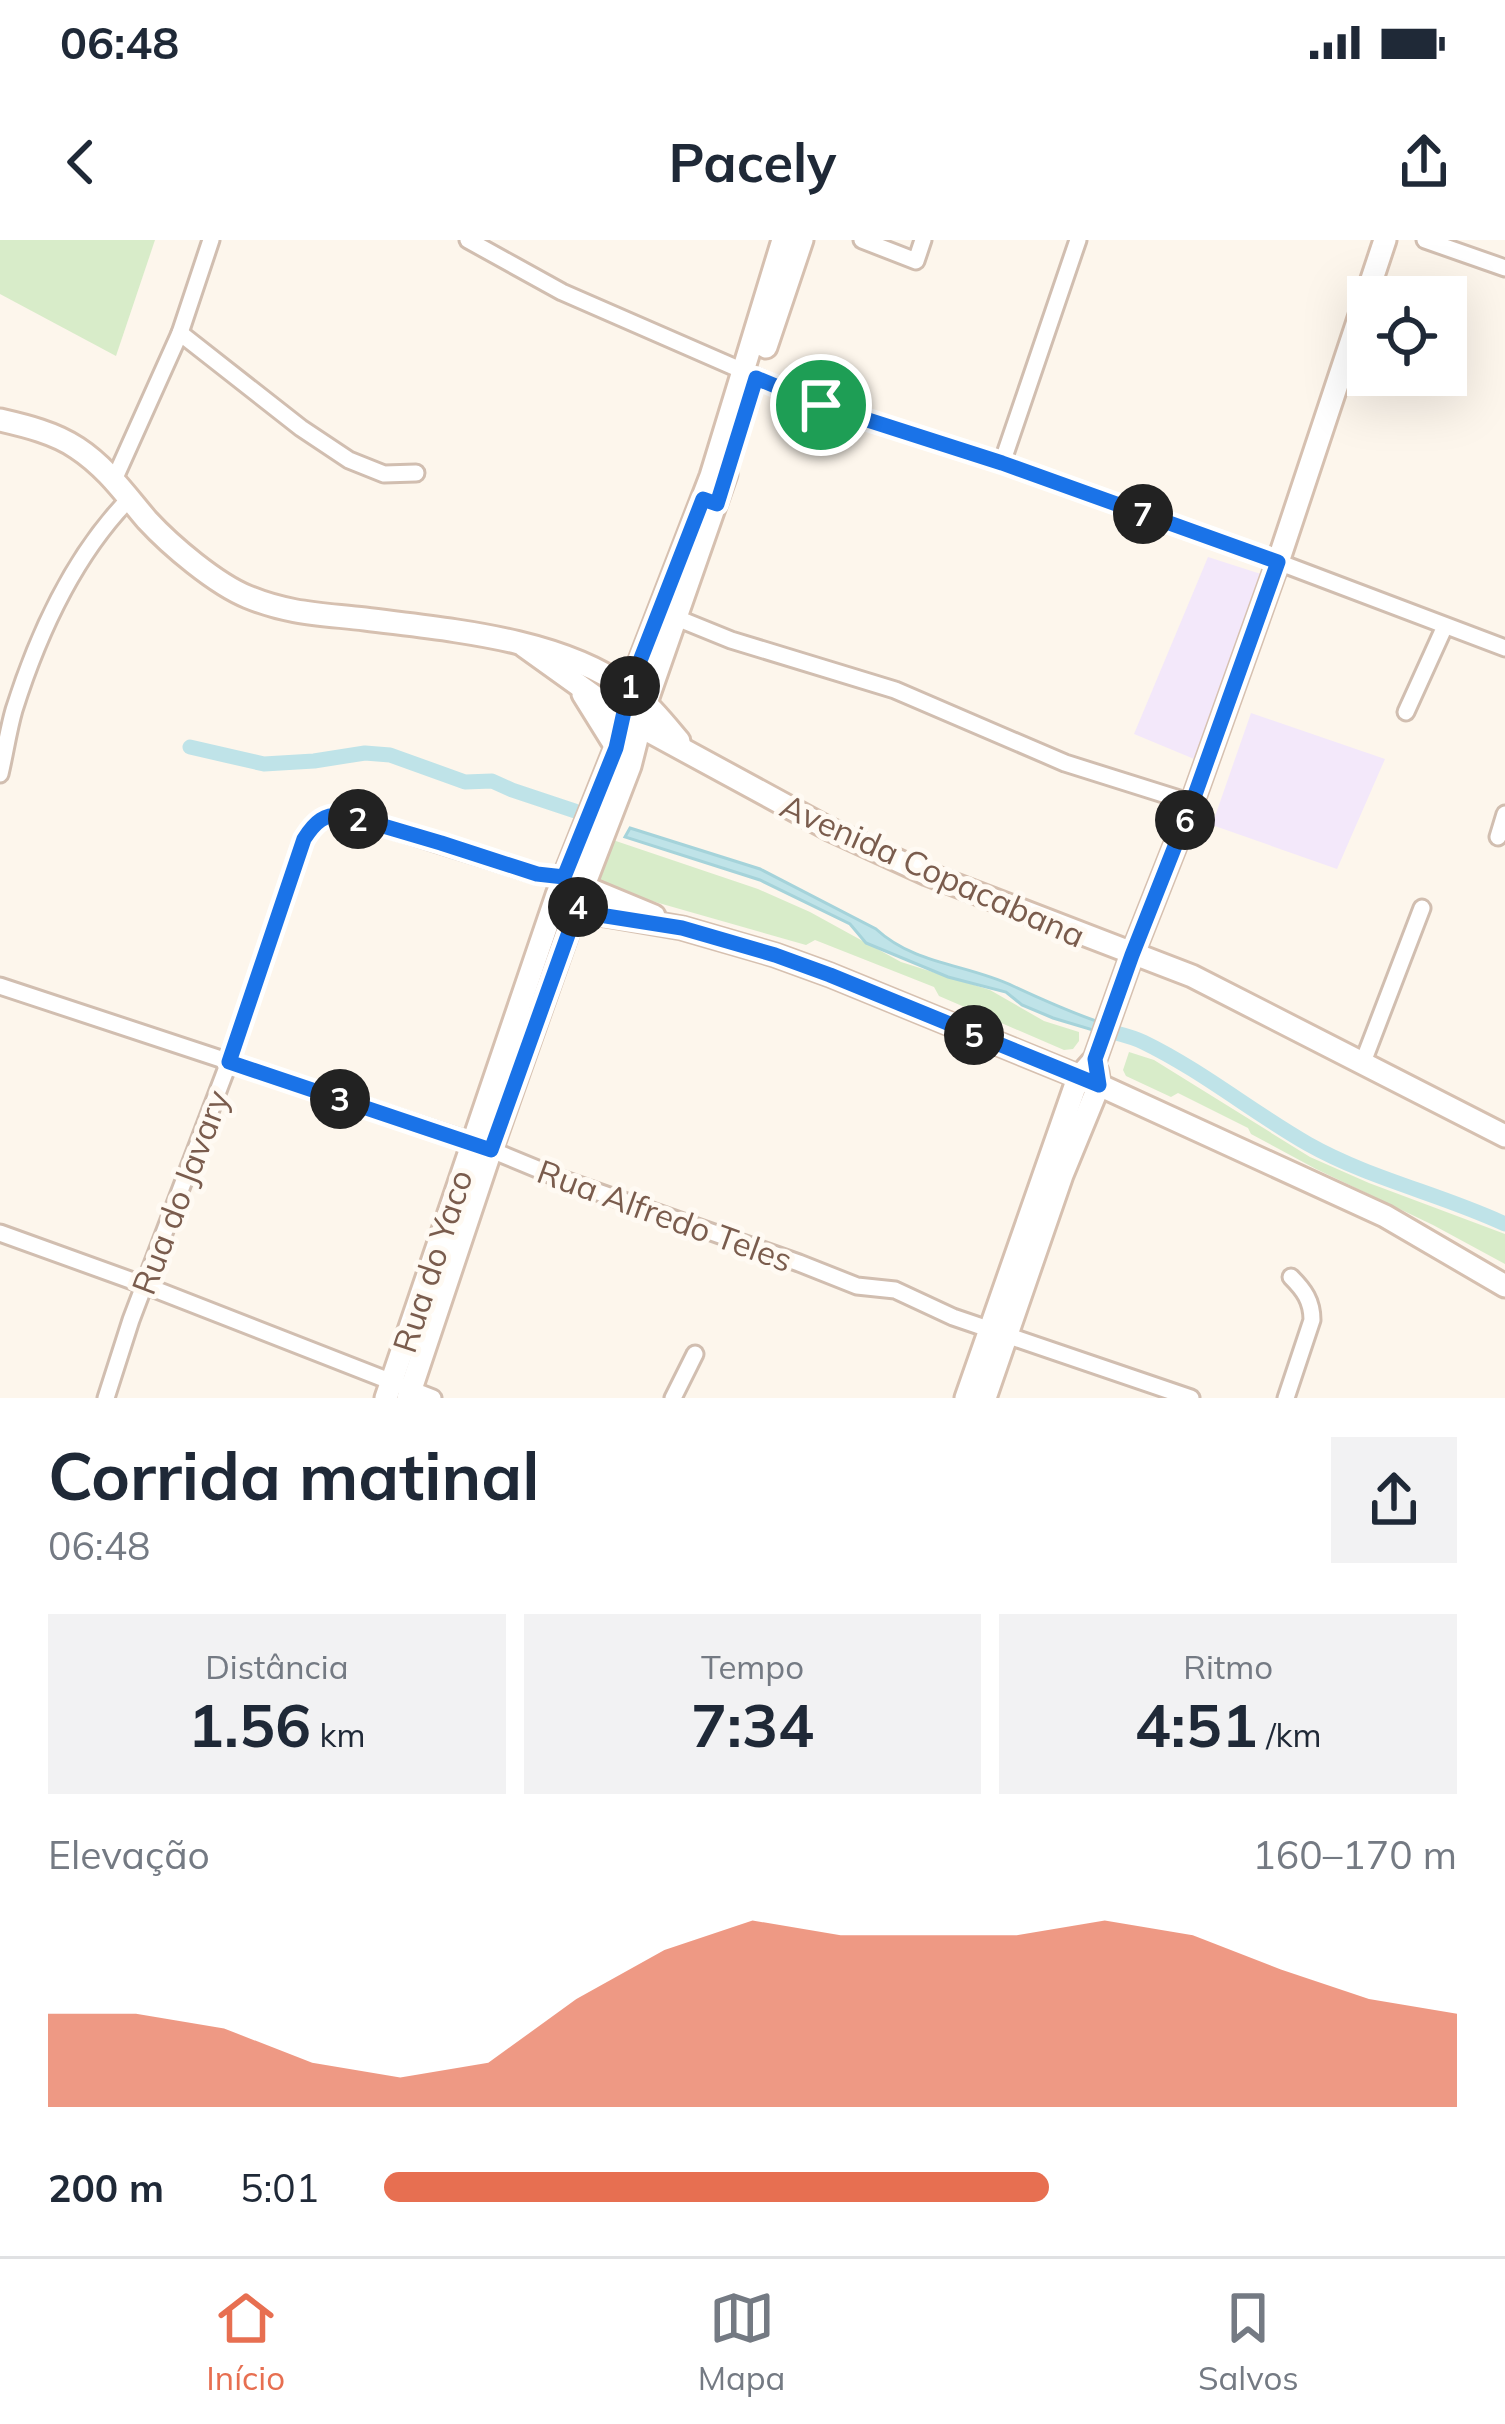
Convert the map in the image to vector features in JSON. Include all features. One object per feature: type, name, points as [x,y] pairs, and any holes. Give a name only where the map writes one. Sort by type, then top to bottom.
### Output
[{"type":"street","points":[[114,480],[180,333],[211,240]]},
{"type":"street","points":[[468,240],[549,286],[821,405],[1002,463],[1505,648]]},
{"type":"street","points":[[750,375],[783,240]]},
{"type":"street","points":[[634,709],[802,240]]},
{"type":"street","points":[[862,240],[916,261],[923,240]]},
{"type":"street","points":[[1002,463],[1078,240]]},
{"type":"street","points":[[966,1398],[999,1333],[1062,1175],[1095,1059],[1278,562],[1384,240]]},
{"type":"street","points":[[1425,240],[1505,268]]},
{"type":"street","points":[[180,333],[350,460],[384,474],[416,473]]},
{"type":"street","name":"Avenida Copacabana","points":[[0,420],[75,446],[114,480],[172,545],[243,596],[290,612],[435,628],[555,652],[601,673],[634,709],[685,750],[770,799],[927,874],[1208,983],[1505,1136]]},
{"type":"street","points":[[0,775],[7,710],[58,598],[130,498]]},
{"type":"street","points":[[634,709],[641,660],[667,614]]},
{"type":"street","points":[[667,614],[731,640],[895,690],[1065,763],[1192,803]]},
{"type":"street","points":[[1406,712],[1445,626]]},
{"type":"street","name":"Avenida Copacabana","points":[[524,646],[580,688],[634,709]]},
{"type":"street","points":[[601,673],[620,671],[641,660]]},
{"type":"street","points":[[580,688],[616,748]]},
{"type":"street","name":"Rua do Yaco","points":[[406,1393],[481,1146],[571,892],[616,748],[634,709]]},
{"type":"street","name":"Rua do Yaco","points":[[571,892],[630,766],[634,709]]},
{"type":"street","points":[[630,766],[654,746],[685,750]]},
{"type":"street","name":"Rua do Javary","points":[[106,1398],[229,1062],[304,839],[316,822],[334,814],[441,843],[537,874],[571,892]]},
{"type":"street","points":[[1498,837],[1505,814]]},
{"type":"street","points":[[571,892],[606,916],[682,928],[830,975],[1088,1082],[1385,1216],[1505,1286]]},
{"type":"street","points":[[1363,1062],[1422,908]]},
{"type":"street","name":"Rua Alfredo Teles","points":[[0,986],[481,1146],[857,1286],[895,1290],[953,1317],[1191,1398]]},
{"type":"street","points":[[0,1232],[144,1285],[406,1393]]},
{"type":"street","points":[[1286,1398],[1312,1320],[1310,1302],[1292,1277]]},
{"type":"street","points":[[985,1398],[999,1333]]},
{"type":"street","points":[[673,1398],[695,1354]]},
{"type":"shaded area","points":[[1208,557],[1264,575],[1199,761],[1134,734]]},
{"type":"shaded area","points":[[1251,713],[1385,759],[1337,869],[1212,825]]},
{"type":"green space","points":[[0,240],[155,240],[116,356],[0,294]]},
{"type":"green space","points":[[607,838],[758,889],[901,962],[990,990],[1044,1021],[1079,1032],[1079,1041],[1073,1049],[1064,1050],[939,996],[934,987],[815,940],[806,945],[592,884]]},
{"type":"green space","points":[[1129,1052],[1154,1060],[1310,1157],[1505,1234],[1505,1264],[1178,1093],[1171,1097],[1126,1076],[1123,1070]]},
{"type":"water","points":[[630,828],[760,869],[907,950],[996,979],[1099,1022],[1096,1031],[1022,1005],[1006,992],[948,977],[866,943],[850,924],[760,880],[625,837]]},
{"type":"waterway","points":[[190,747],[264,764],[365,753],[390,755],[465,782],[492,781],[575,811]]},
{"type":"waterway","points":[[1099,1028],[1164,1053],[1332,1156],[1505,1224]]},
{"type":"route","points":[[756,378],[821,405],[1002,463],[1278,562],[1095,1059],[1099,1085],[775,955],[682,928],[578,907],[491,1150],[229,1062],[304,839],[324,817],[346,815],[537,874],[564,877],[616,748],[629,689],[703,499],[717,504],[756,378]]}]
